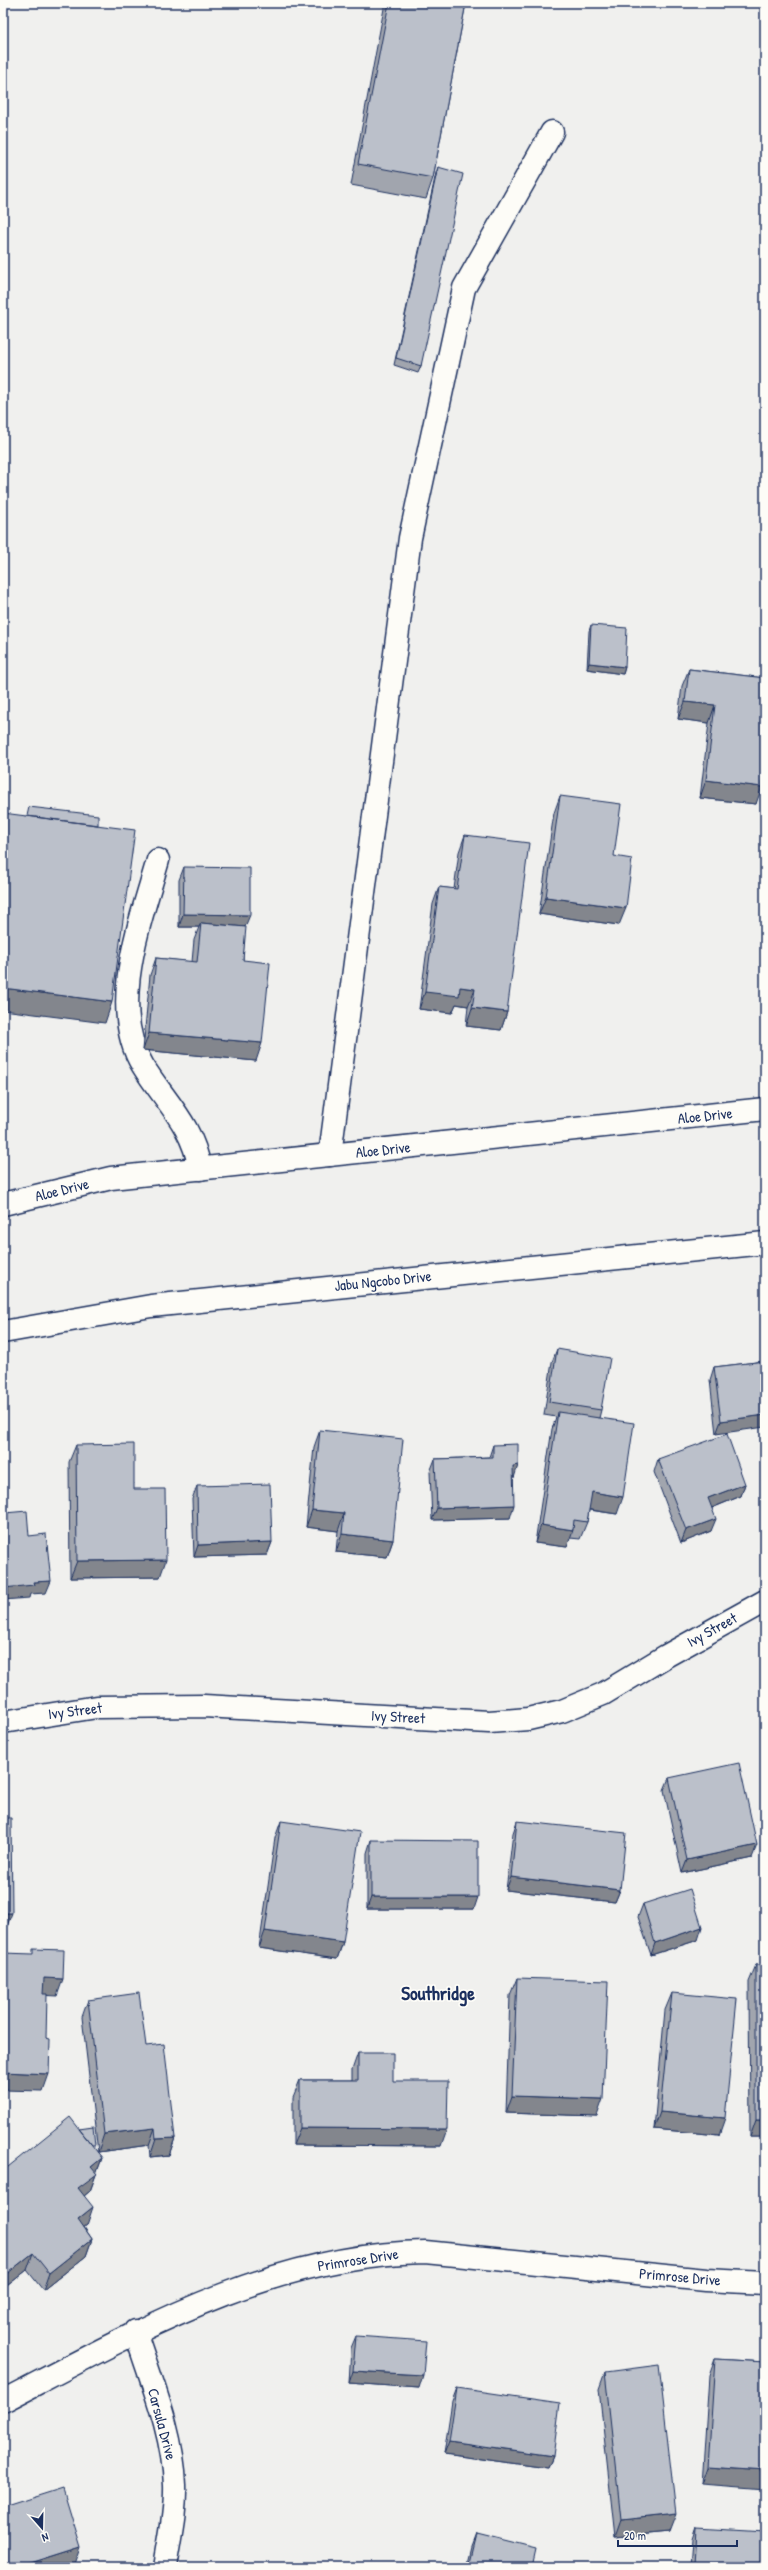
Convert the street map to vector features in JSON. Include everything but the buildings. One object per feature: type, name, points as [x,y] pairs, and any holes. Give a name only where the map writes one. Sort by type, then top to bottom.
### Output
[{"type":"street","points":[[330,1155],[410,538],[455,327],[464,288],[552,132]]},
{"type":"street","points":[[158,860],[128,978],[128,1013],[134,1047],[143,1066],[190,1132],[200,1169]]},
{"type":"street","name":"Aloe Drive","points":[[3,1204],[111,1178],[765,1109]]},
{"type":"street","name":"Jabu Ngcobo Drive","points":[[3,1332],[151,1306],[765,1243]]},
{"type":"street","name":"Ivy Street","points":[[3,1722],[97,1707],[204,1706],[489,1722],[528,1719],[562,1711],[603,1694],[666,1656],[765,1601]]},
{"type":"street","name":"Primrose Drive","points":[[3,2401],[135,2331],[203,2301],[311,2267],[387,2252],[425,2252],[706,2280],[765,2283]]},
{"type":"street","name":"Carsula Drive","points":[[135,2331],[167,2432],[173,2460],[175,2486],[173,2512],[165,2567]]},
{"type":"district","name":"Southridge","points":[[438,1993]]}]
